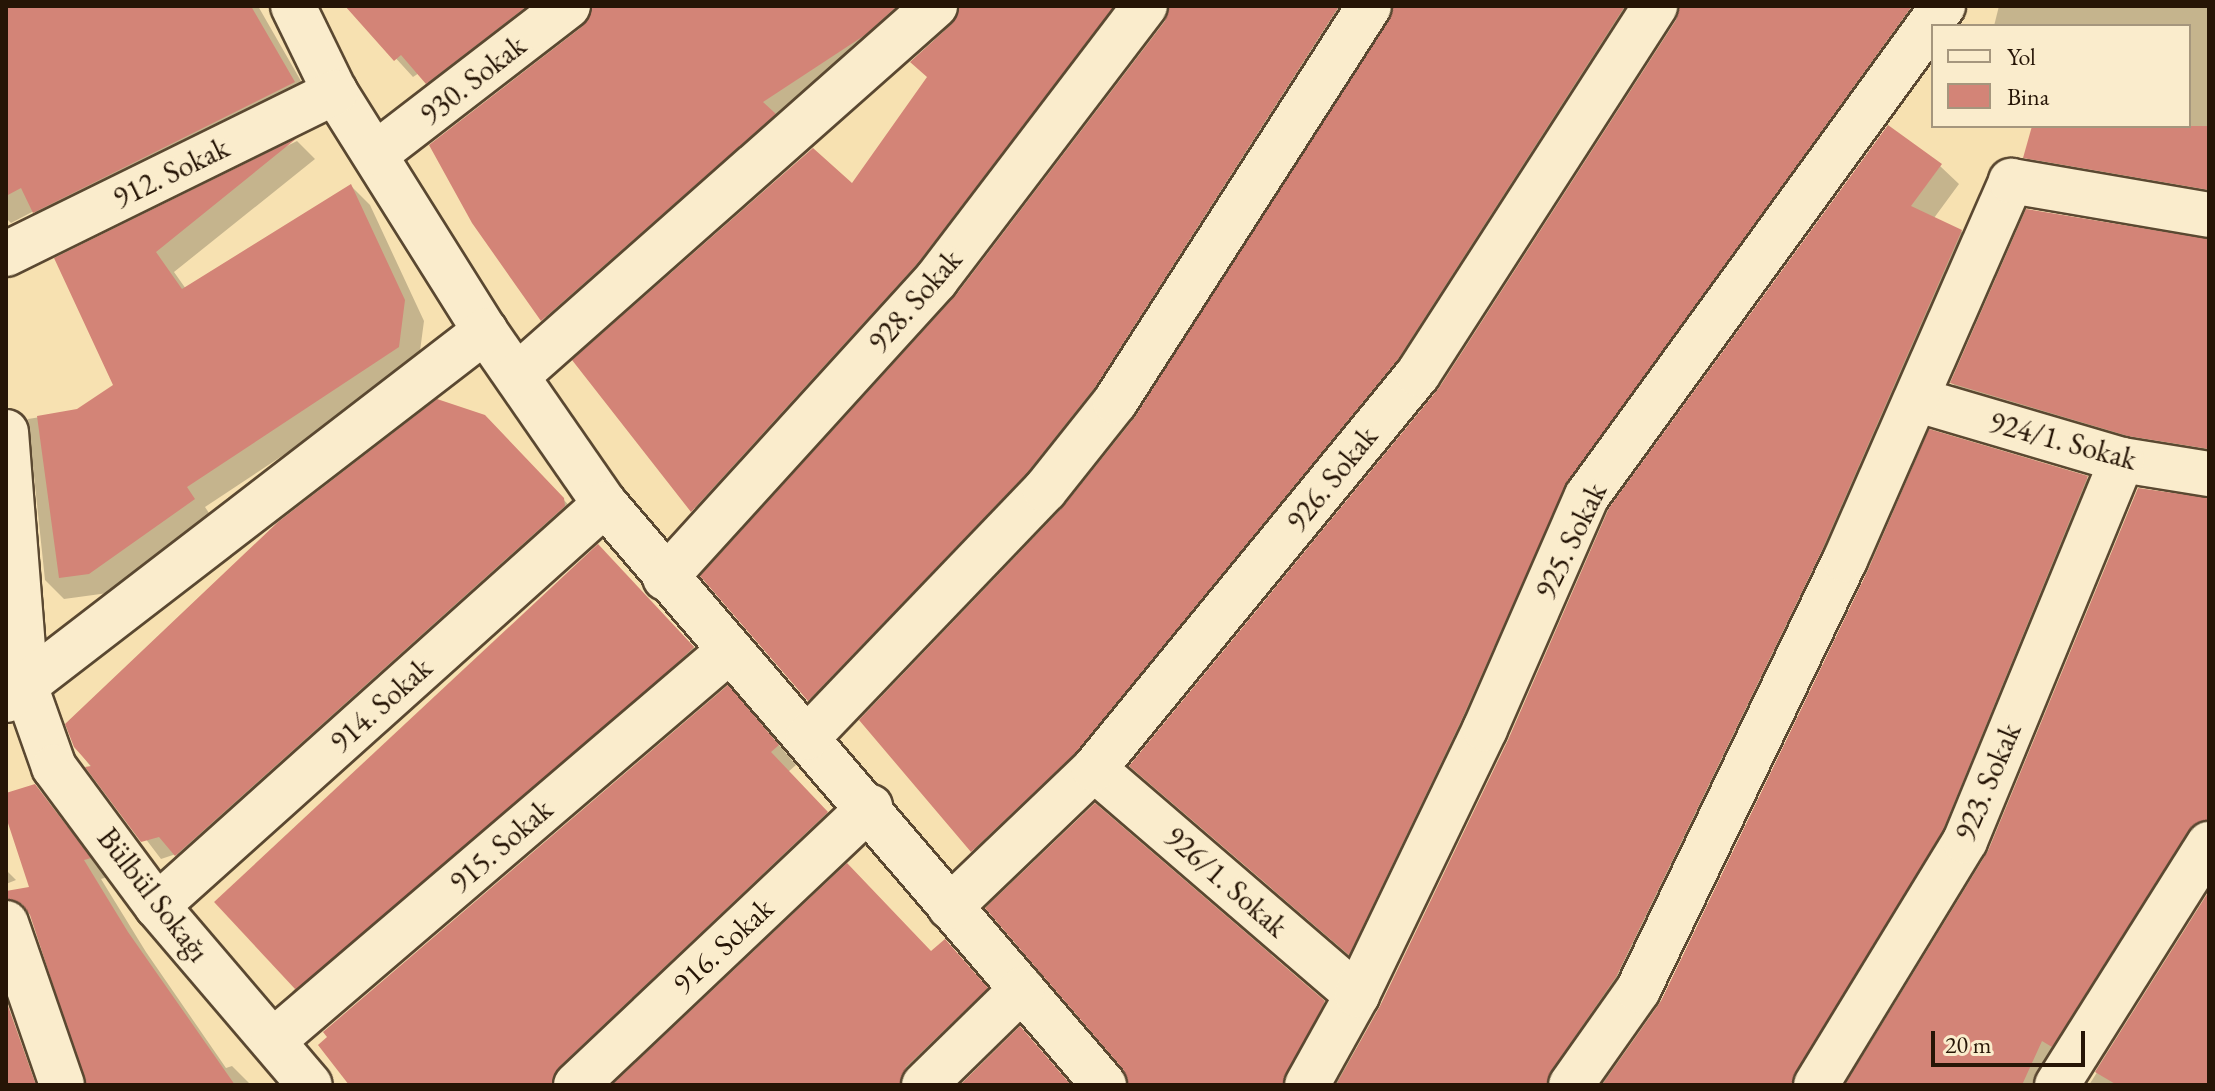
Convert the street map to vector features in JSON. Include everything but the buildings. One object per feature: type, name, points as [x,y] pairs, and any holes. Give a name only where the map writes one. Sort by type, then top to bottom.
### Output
[{"type":"street","points":[[293,6],[335,92],[377,153],[485,331],[605,504],[665,578],[870,807],[950,907],[1104,1085]]},
{"type":"street","name":"930. Sokak","points":[[377,153],[568,6]]},
{"type":"street","points":[[518,375],[935,6]]},
{"type":"street","name":"928. Sokak","points":[[665,578],[936,280],[1145,6]]},
{"type":"street","points":[[808,737],[1045,490],[1115,402],[1369,6]]},
{"type":"street","name":"926. Sokak","points":[[950,907],[1094,769],[1418,374],[1655,6]]},
{"type":"street","name":"925. Sokak","points":[[1307,1085],[1357,995],[1485,729],[1587,496],[1943,6]]},
{"type":"street","name":"912. Sokak","points":[[6,254],[335,92]]},
{"type":"street","points":[[1571,1085],[1638,990],[1918,400],[2011,181],[2209,215]]},
{"type":"street","points":[[16,694],[485,331]]},
{"type":"street","name":"924/1. Sokak","points":[[1918,400],[2122,460],[2209,474]]},
{"type":"street","name":"Bülbül Sokağı","points":[[6,432],[16,694],[54,767],[157,906],[310,1085]]},
{"type":"street","name":"923. Sokak","points":[[1816,1085],[1965,841],[2122,460]]},
{"type":"street","name":"914. Sokak","points":[[157,906],[605,504]]},
{"type":"street","name":"915. Sokak","points":[[273,1041],[729,651]]},
{"type":"street","name":"926/1. Sokak","points":[[1094,769],[1357,995]]},
{"type":"street","name":"916. Sokak","points":[[576,1085],[870,807]]},
{"type":"street","points":[[2057,1085],[2209,844]]},
{"type":"street","points":[[6,923],[62,1085]]},
{"type":"street","points":[[924,1085],[1022,989]]}]
